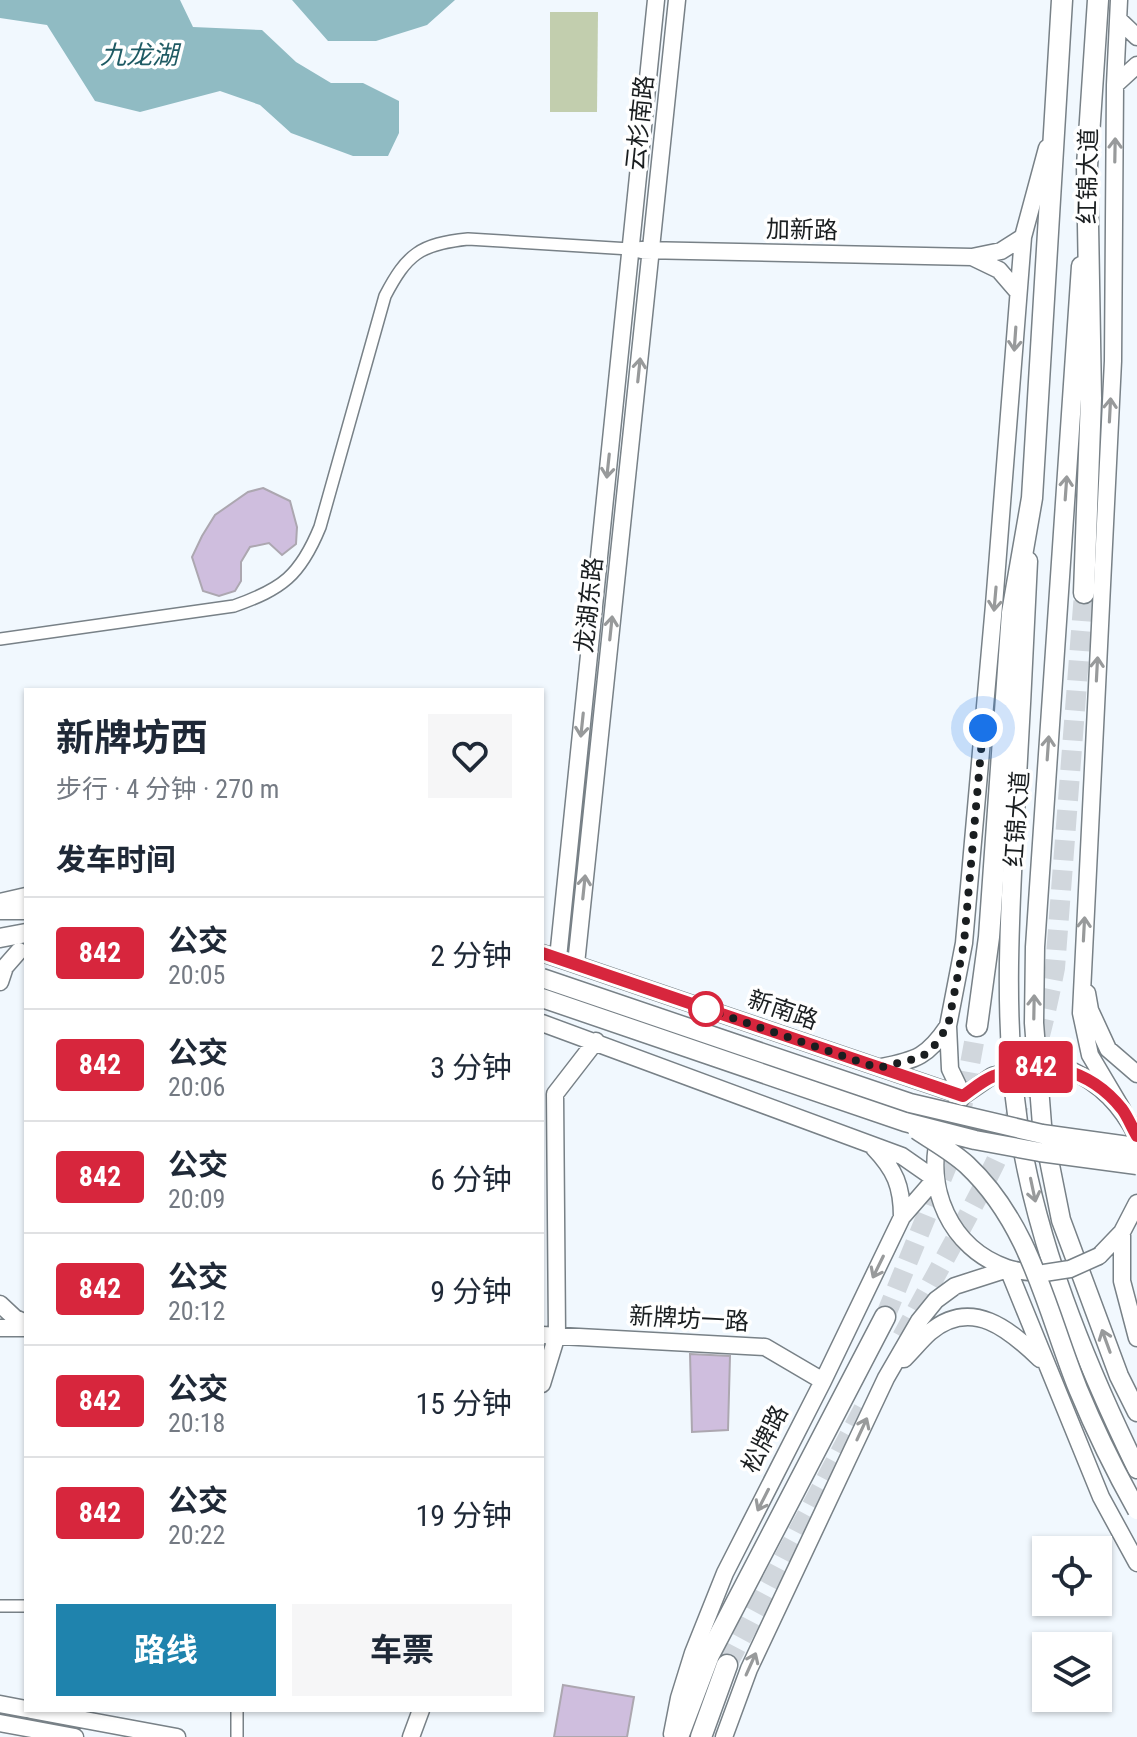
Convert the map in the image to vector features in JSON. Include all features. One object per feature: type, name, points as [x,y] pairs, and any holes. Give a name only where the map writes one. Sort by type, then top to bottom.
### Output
[{"type":"highway","name":"红锦大道","points":[[977,1026],[989,937],[1012,613],[1032,498],[1062,0]]},
{"type":"highway","name":"红锦大道","points":[[1084,593],[1091,398],[1087,166],[1098,0]]},
{"type":"highway","name":"松牌路","points":[[678,1737],[709,1655],[885,1317]]},
{"type":"highway","points":[[701,1737],[727,1665]]},
{"type":"main road","name":"云杉南路","points":[[630,249],[656,0]]},
{"type":"main road","name":"云杉南路","points":[[652,251],[677,0]]},
{"type":"main road","name":"红锦大道","points":[[1119,0],[1115,85],[1113,361],[1081,1013],[1090,1055],[1130,1111],[1137,1136]]},
{"type":"main road","points":[[1118,19],[1137,37]]},
{"type":"main road","points":[[1115,85],[1137,65]]},
{"type":"main road","name":"红锦大道","points":[[963,1096],[950,1069],[948,1026],[964,943],[1023,237],[1053,126]]},
{"type":"main road","name":"红锦大道","points":[[1087,166],[1035,947],[1034,1023],[1042,1125],[1061,1220],[1119,1376],[1137,1412]]},
{"type":"main road","points":[[972,257],[1001,251],[1023,237]]},
{"type":"main road","name":"加新路","points":[[630,249],[972,257]]},
{"type":"main road","name":"龙湖东路","points":[[550,956],[630,249]]},
{"type":"main road","name":"龙湖东路","points":[[576,964],[652,251]]},
{"type":"main road","points":[[972,257],[999,270],[1018,292]]},
{"type":"main road","name":"红锦大道","points":[[1032,498],[1008,946],[1008,1024],[1018,1123],[1040,1225],[1095,1383],[1137,1469]]},
{"type":"main road","points":[[0,902],[24,896]]},
{"type":"main road","points":[[0,910],[24,910]]},
{"type":"main road","points":[[0,938],[24,945]]},
{"type":"main road","points":[[0,948],[24,945]]},
{"type":"main road","points":[[0,982],[5,967],[24,945]]},
{"type":"main road","name":"新南路","points":[[550,956],[963,1096]]},
{"type":"main road","points":[[1082,961],[1090,1010],[1108,1049],[1137,1074]]},
{"type":"main road","name":"新南路","points":[[544,979],[910,1103],[1041,1143]]},
{"type":"main road","points":[[544,999],[905,1122],[975,1140],[1137,1147]]},
{"type":"main road","points":[[544,1024],[902,1156],[935,1179]]},
{"type":"main road","points":[[878,1068],[922,1057],[948,1026]]},
{"type":"main road","points":[[544,1370],[549,1335],[555,1094],[596,1041]]},
{"type":"main road","points":[[1130,1111],[1089,1079],[1069,1069],[1021,1067],[992,1076],[963,1096],[942,1125],[935,1149],[935,1179],[943,1208],[958,1233],[980,1254],[1008,1269],[1044,1273],[1070,1269],[1099,1256],[1122,1232],[1137,1203]]},
{"type":"main road","points":[[905,1122],[967,1165],[1020,1236],[1042,1285],[1078,1388],[1137,1510]]},
{"type":"main road","points":[[1041,1143],[1137,1165]]},
{"type":"main road","points":[[870,1144],[890,1164],[898,1179],[902,1217]]},
{"type":"main road","name":"松牌路","points":[[671,1737],[679,1698],[725,1573],[902,1217],[935,1179]]},
{"type":"main road","points":[[1122,1232],[1122,1281],[1137,1338]]},
{"type":"main road","points":[[1008,1269],[1101,1497],[1137,1563]]},
{"type":"main road","points":[[724,1737],[749,1669],[886,1378],[919,1321],[936,1300],[955,1286],[1008,1269]]},
{"type":"main road","points":[[0,1304],[24,1325]]},
{"type":"main road","points":[[886,1378],[931,1331],[963,1318],[981,1318],[999,1324],[1045,1363]]},
{"type":"main road","points":[[0,1328],[24,1326]]},
{"type":"main road","name":"新牌坊一路","points":[[549,1335],[765,1347],[823,1381]]},
{"type":"main road","points":[[0,1704],[24,1709]]},
{"type":"main road","points":[[40,1712],[177,1737]]},
{"type":"main road","points":[[411,1737],[420,1712]]},
{"type":"main road","points":[[0,1723],[75,1737]]},
{"type":"street","points":[[0,639],[234,606],[264,595],[289,579],[308,555],[320,527],[385,296],[399,268],[418,251],[441,241],[468,239],[630,249]]},
{"type":"street","points":[[0,1606],[24,1606]]},
{"type":"street","points":[[237,1712],[237,1737]]},
{"type":"green space","points":[[550,12],[598,12],[597,112],[550,112]]},
{"type":"water","name":"九龙湖","points":[[0,0],[180,0],[193,27],[262,30],[296,62],[331,83],[363,83],[399,101],[399,133],[388,156],[353,156],[291,133],[260,105],[220,91],[140,112],[95,101],[47,25],[0,18]]},
{"type":"water","points":[[292,0],[455,0],[427,25],[376,41],[328,41]]},
{"type":"building","points":[[263,488],[290,501],[297,527],[296,544],[282,555],[269,543],[250,547],[241,562],[241,581],[235,591],[219,596],[203,591],[192,557],[202,536],[215,515],[248,492]]},
{"type":"building","points":[[690,1354],[730,1356],[728,1430],[692,1432]]},
{"type":"building","points":[[563,1685],[634,1697],[627,1737],[554,1737]]},
{"type":"tunnel","points":[[902,1337],[1005,1141],[1031,1068],[1044,1018],[1055,968],[1084,593]]},
{"type":"tunnel","points":[[885,1317],[955,1146],[977,1026]]},
{"type":"tunnel","points":[[727,1665],[866,1404]]},
{"type":"bus line","name":"842","points":[[544,954],[963,1096],[992,1076],[1021,1067],[1069,1069],[1089,1079],[1122,1109],[1137,1136]]},
{"type":"route","points":[[706,1009],[878,1068],[922,1057],[934,1046],[948,1026],[964,943],[983,728]]}]
